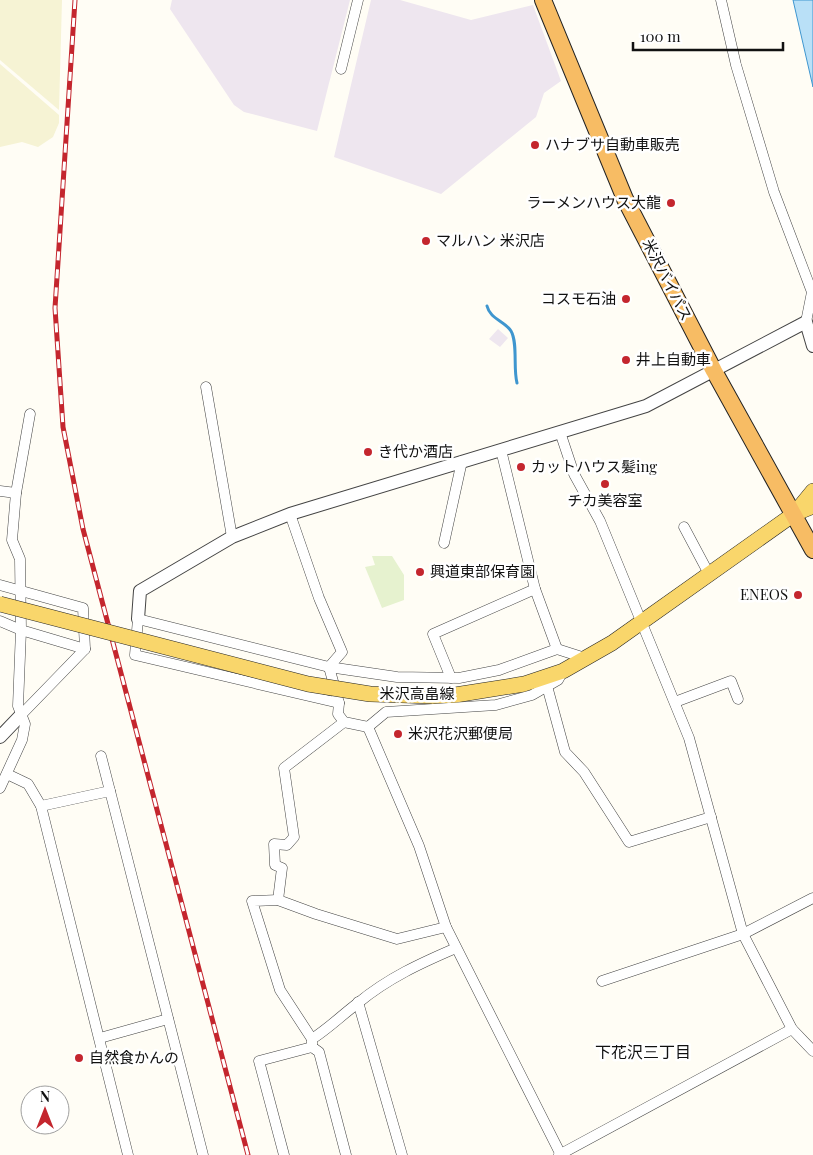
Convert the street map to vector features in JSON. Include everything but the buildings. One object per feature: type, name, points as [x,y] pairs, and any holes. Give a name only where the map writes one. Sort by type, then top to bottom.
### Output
[{"type":"highway","name":"米沢バイパス","points":[[543,0],[625,198],[714,371],[813,550]]},
{"type":"main road","name":"米沢高畠線","points":[[794,514],[813,491]]},
{"type":"main road","name":"米沢高畠線","points":[[0,604],[308,684],[370,694],[455,695],[524,684],[563,670],[612,643],[794,514],[813,506]]},
{"type":"street","points":[[340,68],[358,0]]},
{"type":"street","points":[[721,0],[736,65],[774,192],[812,292],[806,322],[813,346]]},
{"type":"street","points":[[339,703],[134,655],[140,591],[232,537],[290,514],[646,406],[806,322]]},
{"type":"street","points":[[206,386],[232,537]]},
{"type":"street","points":[[0,788],[22,740],[25,724],[18,706],[21,630],[20,560],[12,540],[16,493],[30,414]]},
{"type":"street","points":[[560,432],[574,474],[600,521],[676,702],[689,738],[743,934],[792,1029],[813,1051]]},
{"type":"street","points":[[502,450],[535,589],[557,649]]},
{"type":"street","points":[[444,543],[462,461]]},
{"type":"street","points":[[0,491],[16,493]]},
{"type":"street","points":[[290,514],[319,598],[342,652],[329,667]]},
{"type":"street","points":[[684,527],[709,574]]},
{"type":"street","points":[[0,585],[83,608],[85,649],[0,737]]},
{"type":"street","points":[[451,678],[433,634],[535,589]]},
{"type":"street","points":[[138,619],[329,667],[397,677],[451,678],[499,670],[557,649],[585,658]]},
{"type":"street","points":[[0,621],[21,630],[85,649]]},
{"type":"street","points":[[329,667],[339,703],[338,714],[344,722],[368,727]]},
{"type":"street","points":[[368,727],[386,712],[496,705],[532,695],[558,680],[563,670]]},
{"type":"street","points":[[676,702],[731,681],[738,700]]},
{"type":"street","points":[[547,686],[564,752],[584,772],[629,842],[711,817]]},
{"type":"street","points":[[278,900],[282,868],[275,865],[274,844],[287,845],[294,837],[284,768],[344,722]]},
{"type":"street","points":[[368,727],[419,846],[446,927],[560,1155],[792,1029]]},
{"type":"street","points":[[101,756],[203,1155]]},
{"type":"street","points":[[7,774],[28,784],[42,806],[128,1155]]},
{"type":"street","points":[[42,806],[110,791]]},
{"type":"street","points":[[602,981],[743,934],[813,898]]},
{"type":"street","points":[[346,1155],[318,1052],[280,990],[252,901],[278,900],[316,914],[397,938],[446,927]]},
{"type":"street","points":[[284,1155],[259,1061],[312,1043],[358,1002],[408,969],[456,948]]},
{"type":"street","points":[[358,1002],[402,1155]]},
{"type":"street","points":[[100,1038],[168,1020]]},
{"type":"shaded area","points":[[0,0],[62,0],[59,110],[0,60]]},
{"type":"shaded area","points":[[172,0],[350,0],[317,131],[244,112],[234,105],[170,9]]},
{"type":"shaded area","points":[[371,0],[400,0],[471,20],[533,5],[561,81],[544,93],[536,117],[441,194],[334,157]]},
{"type":"shaded area","points":[[0,64],[59,115],[59,123],[53,137],[38,147],[22,142],[0,147]]},
{"type":"shaded area","points":[[498,329],[508,338],[500,347],[489,339]]},
{"type":"green space","points":[[372,556],[392,556],[404,575],[404,600],[382,608],[365,567],[375,565]]},
{"type":"water","points":[[793,0],[813,0],[813,87]]},
{"type":"waterway","points":[[487,306],[491,314],[508,328],[513,336],[517,383]]},
{"type":"railway","points":[[75,0],[55,308],[63,427],[83,529],[248,1155]]},
{"type":"place","name":"ハナブサ自動車販売","points":[[535,145]]},
{"type":"place","name":"ラーメンハウス大龍","points":[[671,203]]},
{"type":"place","name":"マルハン 米沢店","points":[[426,241]]},
{"type":"place","name":"コスモ石油","points":[[626,299]]},
{"type":"place","name":"井上自動車","points":[[626,360]]},
{"type":"place","name":"き代か酒店","points":[[368,452]]},
{"type":"place","name":"カットハウス髪ing","points":[[521,467]]},
{"type":"place","name":"チカ美容室","points":[[605,484]]},
{"type":"place","name":"興道東部保育園","points":[[420,572]]},
{"type":"place","name":"ENEOS","points":[[798,595]]},
{"type":"place","name":"米沢花沢郵便局","points":[[398,734]]},
{"type":"place","name":"自然食かんの","points":[[79,1058]]},
{"type":"district","name":"下花沢三丁目","points":[[643,1052]]}]
